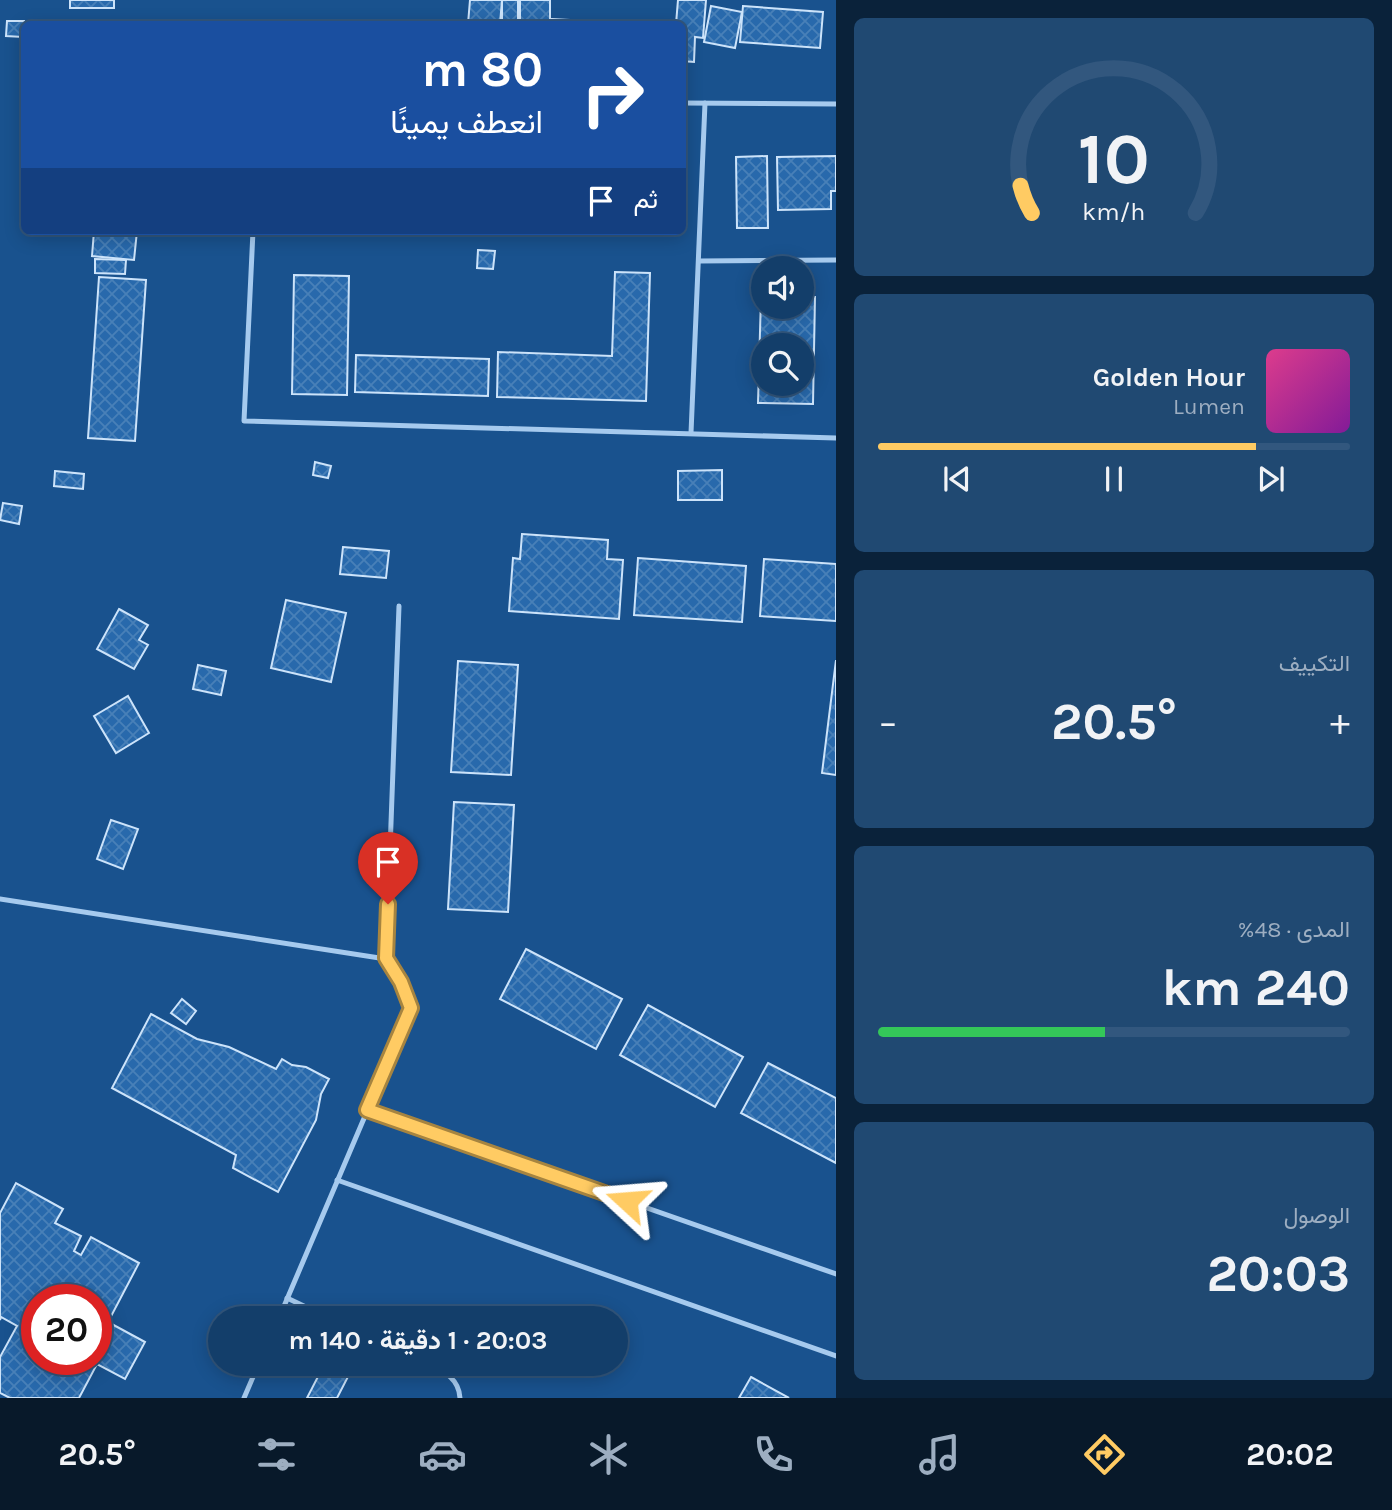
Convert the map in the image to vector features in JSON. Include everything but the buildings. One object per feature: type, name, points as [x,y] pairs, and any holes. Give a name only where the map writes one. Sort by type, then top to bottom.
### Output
[{"type":"lane","points":[[686,103],[835,104]]},
{"type":"lane","points":[[691,433],[705,103]]},
{"type":"lane","points":[[253,235],[244,421],[835,438]]},
{"type":"lane","points":[[699,261],[835,260]]},
{"type":"lane","points":[[284,1306],[411,1008],[401,982],[386,958],[399,606]]},
{"type":"lane","points":[[0,899],[386,958]]},
{"type":"lane","points":[[367,1110],[835,1274]]},
{"type":"lane","points":[[337,1180],[835,1356]]},
{"type":"lane","points":[[287,1298],[304,1306]]},
{"type":"lane","points":[[244,1398],[253,1376]]},
{"type":"lane","points":[[450,1376],[456,1383],[460,1398]]},
{"type":"route","points":[[388,904],[386,958],[401,982],[411,1008],[367,1110],[627,1201]]}]
